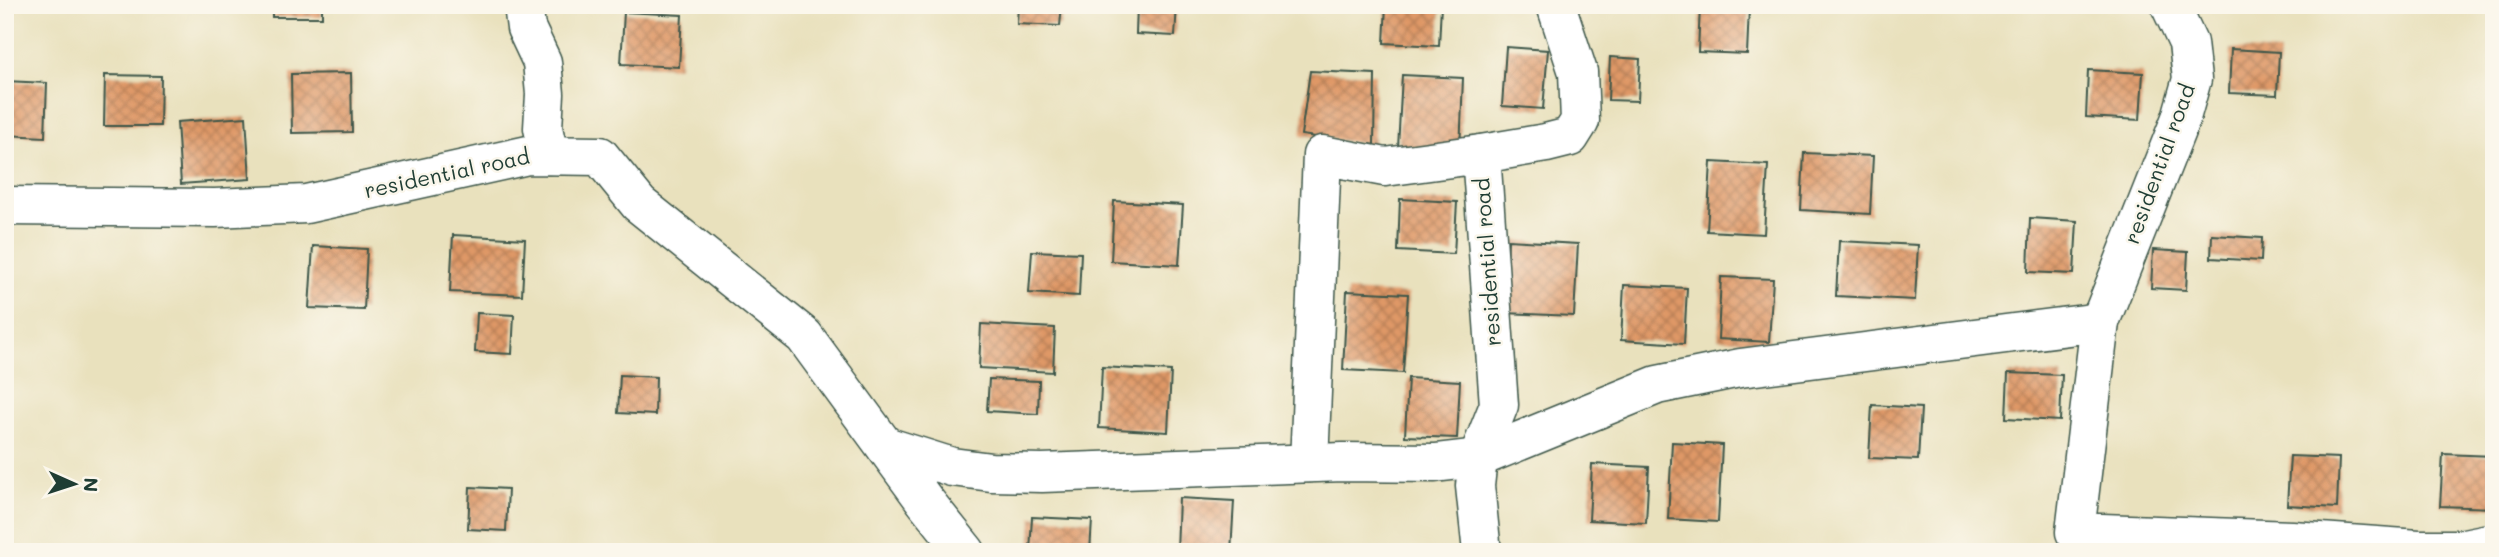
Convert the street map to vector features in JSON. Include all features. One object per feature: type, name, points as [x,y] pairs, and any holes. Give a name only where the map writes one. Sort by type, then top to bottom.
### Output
[{"type":"street","points":[[523,5],[526,28],[542,62],[544,128],[549,155]]},
{"type":"street","name":"residential road","points":[[1482,552],[1475,486],[1478,458],[1499,405],[1481,154],[1570,137],[1580,121],[1577,72],[1556,5]]},
{"type":"street","name":"residential road","points":[[2073,542],[2100,322],[2181,118],[2192,79],[2188,43],[2170,5]]},
{"type":"street","points":[[1309,463],[1322,155],[1385,167],[1481,154]]},
{"type":"street","name":"residential road","points":[[5,206],[215,208],[306,204],[528,155],[600,156],[639,204],[804,336],[966,552]]},
{"type":"street","points":[[885,446],[952,467],[991,472],[1042,473],[1309,463],[1435,463],[1478,458],[1657,385],[1740,368],[2100,322]]},
{"type":"street","points":[[2073,542],[2292,540],[2459,549],[2494,541]]},
{"type":"building","points":[[272,5],[322,5],[322,17],[272,17]]},
{"type":"building","points":[[1018,5],[1062,5],[1060,26],[1017,24]]},
{"type":"building","points":[[1137,5],[1177,5],[1175,36],[1136,34]]},
{"type":"building","points":[[1386,5],[1441,5],[1439,46],[1384,43]]},
{"type":"building","points":[[1700,6],[1749,8],[1747,54],[1698,52]]},
{"type":"building","points":[[624,12],[682,15],[679,67],[621,64]]},
{"type":"building","points":[[1506,47],[1548,50],[1543,109],[1502,106]]},
{"type":"building","points":[[2231,49],[2279,52],[2277,95],[2229,93]]},
{"type":"building","points":[[1610,57],[1640,59],[1638,101],[1608,100]]},
{"type":"building","points":[[2088,70],[2143,73],[2140,120],[2086,117]]},
{"type":"building","points":[[1310,71],[1375,74],[1374,145],[1301,135]]},
{"type":"building","points":[[351,73],[352,132],[292,133],[291,74]]},
{"type":"building","points":[[105,75],[161,76],[160,126],[104,126]]},
{"type":"building","points":[[1402,75],[1463,78],[1460,151],[1398,148]]},
{"type":"building","points":[[5,81],[47,83],[45,137],[5,135]]},
{"type":"building","points":[[246,117],[250,179],[181,184],[177,122]]},
{"type":"building","points":[[1804,153],[1873,156],[1870,214],[1801,210]]},
{"type":"building","points":[[1711,162],[1768,165],[1764,234],[1707,231]]},
{"type":"building","points":[[1400,199],[1457,202],[1454,254],[1398,251]]},
{"type":"building","points":[[1114,201],[1183,205],[1179,265],[1111,261]]},
{"type":"building","points":[[2030,218],[2077,221],[2074,274],[2028,272]]},
{"type":"building","points":[[453,235],[525,239],[522,295],[450,292]]},
{"type":"building","points":[[2212,235],[2262,238],[2261,261],[2211,258]]},
{"type":"building","points":[[1508,240],[1578,244],[1574,316],[1505,313]]},
{"type":"building","points":[[1839,241],[1918,245],[1915,300],[1836,296]]},
{"type":"building","points":[[313,246],[367,249],[364,310],[309,308]]},
{"type":"building","points":[[2153,250],[2188,252],[2186,290],[2151,288]]},
{"type":"building","points":[[1032,251],[1081,253],[1079,296],[1029,293]]},
{"type":"building","points":[[1721,277],[1773,279],[1769,342],[1718,339]]},
{"type":"building","points":[[1624,285],[1687,288],[1684,344],[1621,340]]},
{"type":"building","points":[[1347,291],[1408,294],[1403,373],[1343,370]]},
{"type":"building","points":[[477,313],[514,315],[512,354],[475,352]]},
{"type":"building","points":[[981,324],[1055,328],[1053,372],[979,368]]},
{"type":"building","points":[[1102,367],[1171,371],[1168,432],[1099,428]]},
{"type":"building","points":[[2008,373],[2062,375],[2060,421],[2006,418]]},
{"type":"building","points":[[620,375],[656,377],[655,415],[618,413]]},
{"type":"building","points":[[1408,378],[1460,381],[1457,438],[1405,436]]},
{"type":"building","points":[[989,379],[1039,381],[1038,414],[987,411]]},
{"type":"building","points":[[1872,405],[1921,408],[1918,460],[1869,458]]},
{"type":"building","points":[[1672,442],[1722,445],[1718,522],[1668,519]]},
{"type":"building","points":[[2443,454],[2494,456],[2494,508],[2440,506]]},
{"type":"building","points":[[2290,456],[2339,458],[2337,508],[2287,505]]},
{"type":"building","points":[[1592,464],[1649,467],[1646,523],[1589,520]]},
{"type":"building","points":[[470,487],[508,489],[506,531],[468,529]]},
{"type":"building","points":[[1179,498],[1234,501],[1231,552],[1177,552]]},
{"type":"building","points":[[1032,517],[1092,520],[1090,552],[1030,552]]}]
